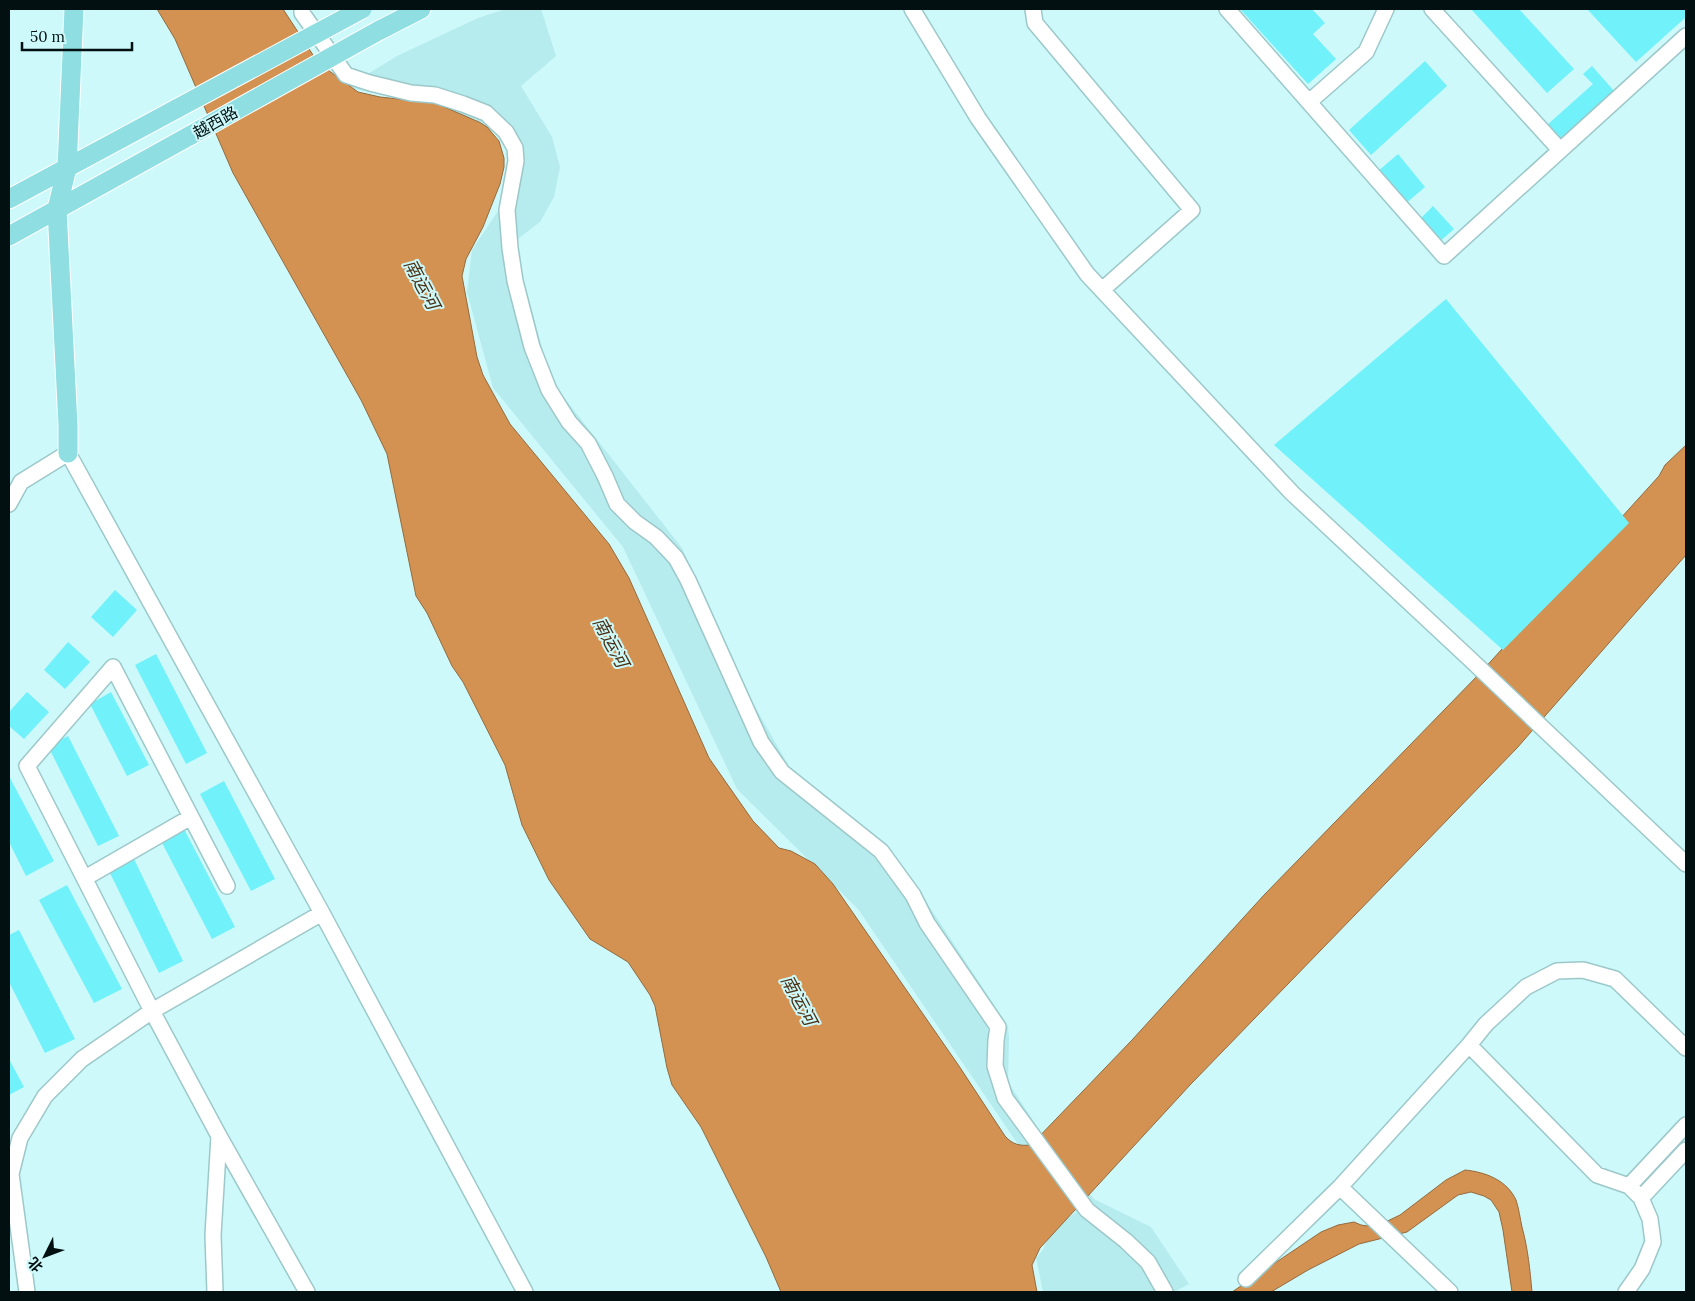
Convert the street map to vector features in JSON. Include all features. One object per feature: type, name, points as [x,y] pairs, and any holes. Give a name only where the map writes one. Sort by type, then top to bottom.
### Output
[{"type":"main road","points":[[68,453],[68,415],[57,210],[67,168],[74,9]]},
{"type":"main road","name":"越西路","points":[[9,199],[362,9]]},
{"type":"main road","name":"越西路","points":[[9,236],[378,31],[422,9]]},
{"type":"street","points":[[302,9],[302,12],[346,75],[410,93],[436,95],[463,104],[486,113],[506,132],[515,148],[516,161],[507,210],[515,281],[532,348],[548,390],[569,422],[588,443],[606,476],[617,504],[635,522],[656,537],[676,558],[688,580],[762,742],[782,772],[881,851],[913,895],[927,923],[998,1027],[995,1066],[1005,1098],[1086,1210],[1126,1241],[1148,1262],[1166,1292]]},
{"type":"street","points":[[912,9],[978,118],[1087,274],[1292,493],[1685,861]]},
{"type":"street","points":[[1033,9],[1034,23],[1192,210],[1102,290]]},
{"type":"street","points":[[1227,9],[1444,256],[1686,36]]},
{"type":"street","points":[[1309,102],[1366,52],[1386,9]]},
{"type":"street","points":[[1432,9],[1560,150]]},
{"type":"street","points":[[9,504],[21,482],[68,453],[322,914],[525,1292]]},
{"type":"street","points":[[228,886],[113,667],[27,766],[152,1011],[219,1136],[307,1292]]},
{"type":"street","points":[[85,878],[192,817]]},
{"type":"street","points":[[27,1292],[10,1172],[20,1138],[45,1096],[82,1058],[152,1011],[322,914]]},
{"type":"street","points":[[1246,1279],[1340,1187],[1486,1024],[1526,987],[1557,971],[1583,970],[1615,979],[1686,1048]]},
{"type":"street","points":[[1469,1045],[1597,1175],[1630,1186],[1641,1198],[1650,1219],[1653,1242],[1642,1269],[1626,1292]]},
{"type":"street","points":[[1630,1186],[1686,1125]]},
{"type":"street","points":[[215,1292],[213,1235],[219,1136]]},
{"type":"street","points":[[1641,1198],[1686,1150]]},
{"type":"street","points":[[1340,1187],[1398,1242],[1441,1289]]},
{"type":"shaded area","points":[[505,9],[541,9],[556,56],[521,86],[552,137],[560,167],[554,197],[540,222],[518,239],[516,252],[551,381],[682,548],[754,705],[790,768],[846,812],[883,845],[921,894],[1008,1026],[1008,1082],[1042,1134],[1094,1199],[1151,1227],[1189,1284],[1174,1292],[1043,1292],[1036,1258],[1042,1251],[1051,1232],[1076,1212],[1024,1153],[858,909],[737,789],[623,547],[493,388],[467,292],[472,250],[500,208],[511,162],[510,150],[495,133],[475,119],[422,101],[355,89],[350,85],[397,56],[478,18]]},
{"type":"water","name":"南运河","points":[[157,9],[283,9],[315,58],[358,92],[380,97],[435,103],[479,122],[487,127],[499,141],[504,158],[500,184],[483,227],[466,259],[462,276],[477,357],[483,375],[510,424],[609,544],[629,578],[709,758],[753,821],[779,848],[791,851],[815,864],[833,884],[1005,1136],[1017,1144],[1031,1145],[1132,1040],[1264,895],[1482,671],[1659,476],[1665,465],[1686,445],[1686,555],[1517,748],[1190,1085],[1040,1248],[1032,1265],[1037,1292],[781,1292],[766,1257],[701,1127],[672,1085],[655,1006],[650,995],[628,962],[590,939],[549,880],[522,825],[505,765],[463,682],[452,666],[427,613],[416,596],[387,454],[361,400],[233,173],[175,39]]},
{"type":"water","points":[[1465,1170],[1495,1178],[1507,1187],[1516,1200],[1530,1268],[1532,1292],[1512,1292],[1499,1212],[1491,1200],[1471,1192],[1458,1195],[1407,1232],[1359,1244],[1308,1270],[1271,1292],[1232,1292],[1321,1232],[1338,1225],[1354,1222],[1375,1227],[1400,1215],[1446,1180]]},
{"type":"building","points":[[1240,9],[1312,9],[1325,23],[1313,34],[1336,59],[1308,84]]},
{"type":"building","points":[[1471,9],[1519,9],[1574,69],[1547,93]]},
{"type":"building","points":[[1587,9],[1686,9],[1686,17],[1636,62]]},
{"type":"building","points":[[1425,61],[1447,86],[1371,155],[1349,130]]},
{"type":"building","points":[[1592,66],[1615,92],[1560,142],[1546,126],[1593,84],[1583,74]]},
{"type":"building","points":[[1398,154],[1425,187],[1404,205],[1377,172]]},
{"type":"building","points":[[1433,206],[1454,229],[1438,243],[1418,221]]},
{"type":"building","points":[[1446,299],[1629,523],[1503,650],[1274,445]]},
{"type":"building","points":[[115,590],[137,610],[113,637],[91,617]]},
{"type":"building","points":[[68,642],[90,662],[65,689],[44,670]]},
{"type":"building","points":[[156,654],[207,753],[186,764],[135,665]]},
{"type":"building","points":[[27,692],[49,712],[24,739],[9,726],[9,712]]},
{"type":"building","points":[[111,692],[149,765],[127,776],[90,704]]},
{"type":"building","points":[[68,736],[119,836],[98,846],[48,746]]},
{"type":"building","points":[[9,776],[54,861],[26,876],[9,842]]},
{"type":"building","points":[[224,781],[275,879],[251,891],[200,794]]},
{"type":"building","points":[[183,827],[235,927],[212,939],[160,839]]},
{"type":"building","points":[[134,859],[183,961],[159,973],[109,871]]},
{"type":"building","points":[[67,885],[122,989],[94,1003],[39,900]]},
{"type":"building","points":[[19,930],[75,1039],[45,1053],[9,982],[9,935]]},
{"type":"building","points":[[9,1059],[24,1087],[9,1095]]}]
